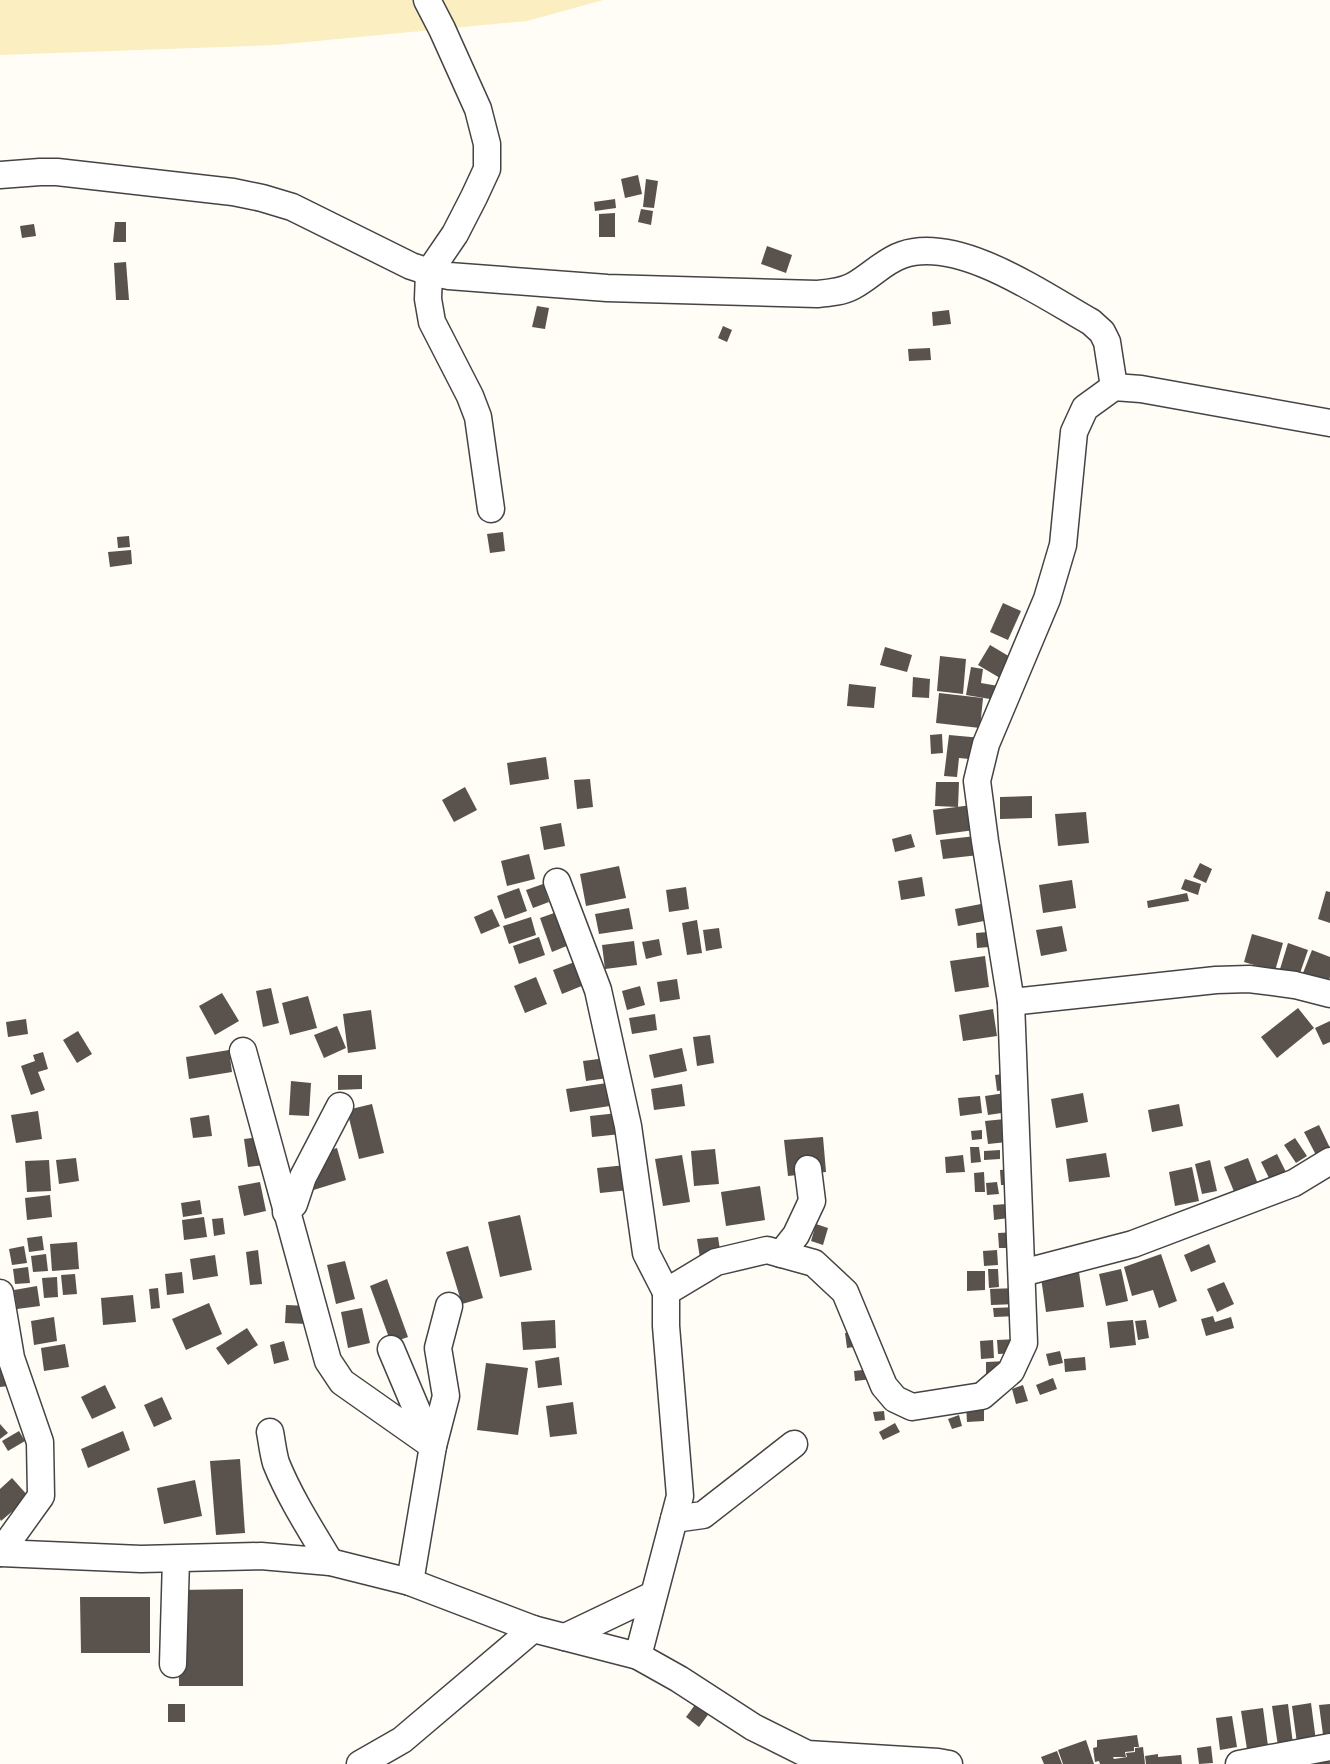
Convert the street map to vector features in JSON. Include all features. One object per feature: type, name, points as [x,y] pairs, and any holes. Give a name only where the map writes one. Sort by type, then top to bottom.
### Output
[{"type":"street","points":[[427,0],[478,109],[488,144],[486,169],[474,197],[455,234],[429,272],[428,299],[432,322],[470,396],[478,418],[491,509]]},
{"type":"street","points":[[0,175],[57,172],[243,194],[292,207],[412,266],[448,276],[607,288],[817,294],[833,292],[852,286],[901,255],[918,251],[942,252],[962,256],[991,266],[1091,322],[1102,332],[1107,342],[1114,388]]},
{"type":"street","points":[[666,1292],[716,1262],[767,1250],[814,1263],[845,1292],[884,1386],[895,1400],[912,1407],[982,1396],[1011,1371],[1024,1343],[1011,1002],[977,781],[986,744],[1047,599],[1060,554],[1074,432],[1085,408],[1114,388],[1141,389],[1330,423]]},
{"type":"street","points":[[557,882],[598,990],[628,1126],[646,1253],[666,1292],[666,1326],[680,1496],[638,1656]]},
{"type":"street","points":[[1011,1002],[1216,980],[1249,979],[1296,985],[1330,994]]},
{"type":"street","points":[[243,1051],[328,1361],[342,1382],[435,1438]]},
{"type":"street","points":[[286,1212],[294,1204],[303,1177],[340,1106]]},
{"type":"street","points":[[1022,1273],[1133,1244],[1294,1182],[1330,1162]]},
{"type":"street","points":[[781,1254],[796,1235],[812,1201],[808,1169]]},
{"type":"street","points":[[0,1293],[10,1358],[40,1442],[40,1496],[0,1553]]},
{"type":"street","points":[[410,1582],[435,1438],[446,1396],[438,1348],[449,1306]]},
{"type":"street","points":[[391,1349],[418,1414],[435,1438]]},
{"type":"street","points":[[270,1432],[275,1461],[286,1485],[330,1562]]},
{"type":"street","points":[[674,1519],[703,1515],[794,1444]]},
{"type":"street","points":[[0,1553],[141,1559],[261,1556],[330,1562],[410,1582],[533,1629],[638,1656],[680,1678],[753,1727],[807,1759],[938,1762],[949,1764]]},
{"type":"street","points":[[173,1664],[176,1559]]},
{"type":"street","points":[[565,1638],[653,1595]]},
{"type":"street","points":[[360,1764],[402,1740],[533,1629]]},
{"type":"street","points":[[1238,1764],[1282,1760],[1330,1747]]},
{"type":"sand","points":[[0,0],[603,0],[527,21],[275,45],[0,55]]},
{"type":"building","points":[[638,175],[642,194],[625,198],[621,179]]},
{"type":"building","points":[[646,179],[658,181],[654,208],[643,207]]},
{"type":"building","points":[[615,199],[616,208],[595,211],[594,202]]},
{"type":"building","points":[[641,209],[653,211],[651,225],[638,222]]},
{"type":"building","points":[[615,213],[615,237],[599,237],[599,214]]},
{"type":"building","points":[[115,222],[126,222],[126,242],[113,242]]},
{"type":"building","points":[[34,224],[36,236],[22,238],[20,226]]},
{"type":"building","points":[[767,246],[792,255],[786,273],[761,264]]},
{"type":"building","points":[[126,262],[129,300],[116,300],[114,263]]},
{"type":"building","points":[[537,306],[549,308],[545,329],[532,327]]},
{"type":"building","points":[[949,310],[951,324],[933,326],[932,312]]},
{"type":"building","points":[[723,326],[732,330],[727,342],[718,338]]},
{"type":"building","points":[[930,348],[931,360],[909,361],[908,349]]},
{"type":"building","points":[[503,532],[505,551],[490,553],[487,534]]},
{"type":"building","points":[[129,536],[130,547],[118,548],[117,537]]},
{"type":"building","points":[[131,550],[132,564],[110,567],[108,552]]},
{"type":"building","points":[[1003,603],[1021,611],[1008,640],[990,632]]},
{"type":"building","points":[[990,645],[1017,661],[1005,681],[978,665]]},
{"type":"building","points":[[885,647],[912,655],[907,672],[880,665]]},
{"type":"building","points":[[940,656],[966,659],[963,694],[937,691]]},
{"type":"building","points":[[971,667],[983,669],[981,683],[1004,687],[1002,701],[966,695]]},
{"type":"building","points":[[913,677],[930,679],[929,698],[912,697]]},
{"type":"building","points":[[849,684],[876,687],[874,708],[847,706]]},
{"type":"building","points":[[939,693],[983,698],[980,728],[936,723]]},
{"type":"building","points":[[942,734],[943,753],[931,754],[930,735]]},
{"type":"building","points":[[949,735],[982,738],[980,760],[959,758],[957,777],[944,776]]},
{"type":"building","points":[[546,757],[549,779],[510,785],[507,763]]},
{"type":"building","points":[[590,779],[593,807],[577,809],[574,780]]},
{"type":"building","points":[[936,782],[959,782],[958,807],[935,806]]},
{"type":"building","points":[[465,787],[477,810],[454,822],[442,800]]},
{"type":"building","points":[[1032,796],[1032,818],[1000,819],[1000,797]]},
{"type":"building","points":[[972,805],[975,830],[936,835],[933,810]]},
{"type":"building","points":[[1086,812],[1089,843],[1058,846],[1055,814]]},
{"type":"building","points":[[561,823],[565,846],[544,850],[540,827]]},
{"type":"building","points":[[911,834],[915,847],[895,852],[892,839]]},
{"type":"building","points":[[976,836],[979,855],[943,859],[940,840]]},
{"type":"building","points":[[529,854],[535,879],[507,886],[501,861]]},
{"type":"building","points":[[1200,863],[1212,869],[1206,883],[1193,877]]},
{"type":"building","points":[[619,866],[626,898],[586,906],[580,874]]},
{"type":"building","points":[[922,877],[925,896],[901,900],[898,881]]},
{"type":"building","points":[[1185,879],[1201,884],[1198,895],[1181,889]]},
{"type":"building","points":[[1072,880],[1076,908],[1043,913],[1039,885]]},
{"type":"building","points":[[543,884],[549,902],[533,908],[526,890]]},
{"type":"building","points":[[686,887],[689,909],[669,912],[666,890]]},
{"type":"building","points":[[519,888],[527,911],[505,919],[497,896]]},
{"type":"building","points":[[1326,891],[1330,892],[1330,923],[1318,919]]},
{"type":"building","points":[[1187,893],[1189,901],[1148,908],[1147,901]]},
{"type":"building","points":[[981,904],[984,921],[958,926],[955,909]]},
{"type":"building","points":[[629,908],[633,929],[599,934],[595,914]]},
{"type":"building","points":[[492,909],[500,926],[481,934],[474,917]]},
{"type":"building","points":[[557,912],[569,945],[552,952],[540,918]]},
{"type":"building","points":[[531,917],[536,935],[509,944],[503,926]]},
{"type":"building","points":[[697,920],[702,953],[687,955],[682,923]]},
{"type":"building","points":[[1062,926],[1067,951],[1041,956],[1036,930]]},
{"type":"building","points":[[719,928],[722,948],[706,951],[703,930]]},
{"type":"building","points":[[1000,931],[1001,946],[977,948],[976,933]]},
{"type":"building","points":[[1252,934],[1283,943],[1275,971],[1244,962]]},
{"type":"building","points":[[539,937],[545,955],[519,964],[513,946]]},
{"type":"building","points":[[659,939],[662,955],[646,959],[642,942]]},
{"type":"building","points":[[634,941],[637,965],[605,969],[602,945]]},
{"type":"building","points":[[1288,943],[1308,950],[1299,976],[1280,969]]},
{"type":"building","points":[[1312,950],[1330,957],[1330,977],[1328,983],[1303,973]]},
{"type":"building","points":[[985,956],[989,987],[955,992],[950,961]]},
{"type":"building","points":[[580,960],[589,983],[562,994],[553,970]]},
{"type":"building","points":[[536,977],[547,1004],[525,1013],[514,986]]},
{"type":"building","points":[[677,979],[680,999],[660,1002],[657,982]]},
{"type":"building","points":[[640,986],[645,1005],[627,1010],[622,991]]},
{"type":"building","points":[[271,988],[279,1023],[263,1027],[256,991]]},
{"type":"building","points":[[222,993],[239,1021],[215,1035],[199,1006]]},
{"type":"building","points":[[308,996],[317,1028],[290,1035],[282,1003]]},
{"type":"building","points":[[1298,1008],[1314,1028],[1277,1058],[1261,1037]]},
{"type":"building","points":[[993,1009],[997,1036],[963,1041],[959,1015]]},
{"type":"building","points":[[371,1010],[376,1049],[348,1053],[343,1014]]},
{"type":"building","points":[[655,1014],[657,1030],[632,1034],[629,1018]]},
{"type":"building","points":[[26,1019],[28,1034],[8,1037],[6,1022]]},
{"type":"building","points":[[1330,1021],[1330,1042],[1323,1045],[1315,1028]]},
{"type":"building","points":[[337,1026],[346,1048],[324,1058],[314,1035]]},
{"type":"building","points":[[78,1031],[92,1054],[77,1063],[63,1040]]},
{"type":"building","points":[[710,1035],[714,1063],[697,1066],[693,1037]]},
{"type":"building","points":[[682,1048],[687,1071],[654,1078],[649,1055]]},
{"type":"building","points":[[229,1050],[232,1072],[189,1079],[186,1057]]},
{"type":"building","points":[[43,1052],[48,1069],[38,1072],[45,1090],[31,1095],[21,1066],[35,1061],[33,1055]]},
{"type":"building","points":[[606,1058],[608,1078],[586,1081],[583,1061]]},
{"type":"building","points":[[1010,1073],[1012,1089],[997,1091],[995,1075]]},
{"type":"building","points":[[338,1075],[362,1075],[362,1089],[338,1090]]},
{"type":"building","points":[[291,1081],[311,1083],[309,1116],[289,1115]]},
{"type":"building","points":[[607,1083],[610,1106],[570,1112],[566,1089]]},
{"type":"building","points":[[682,1084],[685,1106],[654,1110],[651,1089]]},
{"type":"building","points":[[1012,1092],[1015,1111],[988,1115],[985,1096]]},
{"type":"building","points":[[1083,1093],[1088,1122],[1056,1128],[1051,1099]]},
{"type":"building","points":[[980,1096],[982,1113],[960,1116],[958,1098]]},
{"type":"building","points":[[372,1104],[384,1153],[359,1159],[347,1110]]},
{"type":"building","points":[[1179,1104],[1183,1126],[1152,1132],[1148,1110]]},
{"type":"building","points":[[38,1111],[42,1139],[16,1143],[11,1115]]},
{"type":"building","points":[[618,1113],[621,1134],[592,1137],[590,1116]]},
{"type":"building","points":[[209,1115],[212,1136],[193,1138],[190,1118]]},
{"type":"building","points":[[1015,1118],[1017,1141],[988,1144],[985,1121]]},
{"type":"building","points":[[1319,1125],[1330,1148],[1316,1155],[1304,1132]]},
{"type":"building","points":[[982,1130],[982,1139],[972,1140],[971,1131]]},
{"type":"building","points":[[261,1137],[264,1165],[248,1167],[244,1139]]},
{"type":"building","points":[[823,1137],[826,1172],[788,1176],[784,1140]]},
{"type":"building","points":[[1295,1138],[1307,1156],[1296,1163],[1284,1145]]},
{"type":"building","points":[[970,1147],[979,1147],[981,1162],[971,1163]]},
{"type":"building","points":[[337,1148],[346,1180],[307,1192],[297,1160]]},
{"type":"building","points":[[715,1149],[719,1184],[694,1186],[691,1151]]},
{"type":"building","points":[[1000,1150],[1000,1159],[984,1160],[984,1151]]},
{"type":"building","points":[[1106,1153],[1110,1177],[1069,1182],[1066,1159]]},
{"type":"building","points":[[1277,1154],[1287,1174],[1271,1182],[1261,1162]]},
{"type":"building","points":[[682,1155],[690,1202],[663,1206],[655,1159]]},
{"type":"building","points":[[963,1155],[965,1172],[946,1173],[945,1157]]},
{"type":"building","points":[[76,1158],[79,1181],[59,1184],[56,1160]]},
{"type":"building","points":[[1248,1158],[1258,1184],[1235,1194],[1224,1167]]},
{"type":"building","points":[[49,1160],[51,1191],[27,1192],[25,1161]]},
{"type":"building","points":[[1210,1160],[1217,1191],[1202,1194],[1195,1164]]},
{"type":"building","points":[[626,1165],[629,1190],[600,1193],[597,1168]]},
{"type":"building","points":[[1192,1167],[1199,1201],[1175,1206],[1169,1172]]},
{"type":"building","points":[[1016,1169],[1017,1185],[1001,1185],[1000,1170]]},
{"type":"building","points":[[984,1172],[985,1192],[975,1192],[974,1173]]},
{"type":"building","points":[[260,1182],[266,1211],[244,1216],[238,1186]]},
{"type":"building","points":[[997,1182],[999,1194],[987,1195],[986,1183]]},
{"type":"building","points":[[760,1186],[765,1220],[726,1226],[721,1192]]},
{"type":"building","points":[[50,1195],[52,1217],[27,1220],[25,1198]]},
{"type":"building","points":[[200,1200],[202,1214],[183,1217],[181,1203]]},
{"type":"building","points":[[1007,1204],[1008,1218],[994,1220],[993,1205]]},
{"type":"building","points":[[520,1215],[532,1270],[500,1277],[488,1222]]},
{"type":"building","points":[[204,1217],[207,1237],[184,1240],[182,1220]]},
{"type":"building","points":[[223,1218],[225,1234],[214,1236],[212,1219]]},
{"type":"building","points":[[816,1224],[828,1228],[823,1245],[811,1241]]},
{"type":"building","points":[[1017,1232],[1017,1248],[999,1248],[998,1233]]},
{"type":"building","points":[[42,1236],[44,1250],[29,1252],[27,1238]]},
{"type":"building","points":[[718,1237],[721,1256],[700,1258],[697,1239]]},
{"type":"building","points":[[77,1242],[79,1269],[52,1271],[50,1244]]},
{"type":"building","points":[[1209,1244],[1216,1262],[1191,1272],[1184,1255]]},
{"type":"building","points":[[24,1246],[27,1263],[12,1265],[9,1249]]},
{"type":"building","points":[[468,1246],[483,1298],[462,1304],[446,1252]]},
{"type":"building","points":[[258,1250],[262,1284],[250,1285],[246,1252]]},
{"type":"building","points":[[997,1250],[998,1265],[984,1266],[983,1251]]},
{"type":"building","points":[[46,1254],[48,1271],[33,1272],[31,1256]]},
{"type":"building","points":[[1161,1254],[1177,1301],[1159,1308],[1153,1290],[1132,1296],[1124,1267]]},
{"type":"building","points":[[215,1255],[218,1276],[193,1280],[190,1259]]},
{"type":"building","points":[[345,1261],[355,1299],[336,1304],[327,1265]]},
{"type":"building","points":[[28,1267],[30,1283],[15,1284],[13,1269]]},
{"type":"building","points":[[988,1269],[998,1269],[999,1287],[989,1288]]},
{"type":"building","points":[[1121,1269],[1128,1301],[1106,1306],[1099,1274]]},
{"type":"building","points":[[967,1271],[985,1271],[985,1290],[967,1291]]},
{"type":"building","points":[[182,1272],[184,1293],[167,1295],[165,1274]]},
{"type":"building","points":[[1079,1272],[1084,1307],[1046,1312],[1041,1278]]},
{"type":"building","points":[[75,1274],[77,1294],[63,1295],[61,1275]]},
{"type":"building","points":[[57,1277],[58,1297],[44,1298],[42,1278]]},
{"type":"building","points":[[387,1279],[408,1337],[391,1343],[370,1286]]},
{"type":"building","points":[[1224,1282],[1234,1304],[1217,1312],[1207,1289]]},
{"type":"building","points":[[37,1286],[40,1306],[17,1309],[14,1290]]},
{"type":"building","points":[[158,1288],[160,1308],[151,1309],[149,1289]]},
{"type":"building","points":[[1017,1288],[1018,1304],[991,1305],[990,1289]]},
{"type":"building","points":[[133,1295],[136,1322],[103,1325],[101,1298]]},
{"type":"building","points":[[209,1303],[222,1334],[186,1350],[172,1319]]},
{"type":"building","points":[[286,1305],[309,1306],[308,1324],[285,1323]]},
{"type":"building","points":[[1018,1307],[1019,1316],[994,1317],[993,1308]]},
{"type":"building","points":[[362,1308],[370,1343],[348,1348],[341,1312]]},
{"type":"building","points":[[1213,1316],[1215,1322],[1231,1317],[1234,1328],[1206,1336],[1201,1319]]},
{"type":"building","points":[[54,1317],[57,1341],[34,1345],[31,1321]]},
{"type":"building","points":[[555,1320],[556,1348],[523,1350],[521,1322]]},
{"type":"building","points":[[1133,1320],[1136,1345],[1110,1348],[1107,1322]]},
{"type":"building","points":[[1146,1320],[1149,1338],[1138,1340],[1135,1321]]},
{"type":"building","points":[[247,1328],[258,1345],[228,1365],[216,1348]]},
{"type":"building","points":[[859,1331],[861,1346],[847,1348],[845,1333]]},
{"type":"building","points":[[1019,1339],[1020,1353],[998,1354],[997,1340]]},
{"type":"building","points":[[993,1340],[994,1358],[981,1359],[980,1341]]},
{"type":"building","points":[[284,1341],[289,1360],[274,1364],[270,1345]]},
{"type":"building","points":[[65,1344],[69,1367],[44,1371],[41,1348]]},
{"type":"building","points":[[1060,1351],[1063,1363],[1049,1366],[1046,1354]]},
{"type":"building","points":[[559,1357],[562,1385],[538,1388],[535,1361]]},
{"type":"building","points":[[1085,1357],[1086,1370],[1065,1372],[1064,1359]]},
{"type":"building","points":[[1007,1361],[1008,1373],[986,1374],[986,1362]]},
{"type":"building","points":[[486,1363],[528,1368],[518,1435],[477,1430]]},
{"type":"building","points":[[7,1368],[8,1386],[0,1387],[0,1369]]},
{"type":"building","points":[[871,1369],[872,1379],[855,1381],[854,1371]]},
{"type":"building","points":[[1053,1378],[1057,1389],[1040,1395],[1036,1385]]},
{"type":"building","points":[[105,1385],[116,1408],[92,1419],[81,1397]]},
{"type":"building","points":[[1023,1385],[1028,1401],[1016,1404],[1012,1389]]},
{"type":"building","points":[[162,1397],[172,1419],[154,1427],[144,1405]]},
{"type":"building","points":[[573,1402],[577,1434],[550,1437],[546,1406]]},
{"type":"building","points":[[984,1405],[984,1421],[967,1422],[966,1406]]},
{"type":"building","points":[[884,1411],[885,1420],[875,1421],[873,1412]]},
{"type":"building","points":[[959,1415],[962,1426],[952,1429],[948,1419]]},
{"type":"building","points":[[895,1423],[900,1432],[883,1440],[879,1432]]},
{"type":"building","points":[[0,1424],[8,1433],[0,1439]]},
{"type":"building","points":[[19,1431],[25,1441],[8,1451],[2,1441]]},
{"type":"building","points":[[123,1431],[130,1450],[88,1468],[81,1449]]},
{"type":"building","points":[[240,1459],[245,1533],[216,1535],[210,1461]]},
{"type":"building","points":[[12,1478],[29,1497],[1,1521],[0,1489]]},
{"type":"building","points":[[195,1480],[202,1516],[164,1524],[157,1488]]},
{"type":"building","points":[[243,1589],[243,1686],[179,1686],[178,1590]]},
{"type":"building","points":[[80,1597],[150,1597],[150,1653],[81,1653]]},
{"type":"building","points":[[700,1698],[713,1708],[699,1727],[686,1717]]},
{"type":"building","points":[[1311,1703],[1316,1741],[1297,1743],[1292,1706]]},
{"type":"building","points":[[168,1704],[185,1704],[185,1722],[168,1722]]},
{"type":"building","points":[[1288,1704],[1293,1744],[1278,1746],[1272,1706]]},
{"type":"building","points":[[1330,1704],[1330,1741],[1324,1742],[1319,1705]]},
{"type":"building","points":[[1263,1708],[1268,1746],[1247,1749],[1241,1711]]},
{"type":"building","points":[[1232,1716],[1237,1747],[1220,1750],[1216,1718]]},
{"type":"building","points":[[1137,1735],[1139,1747],[1134,1747],[1134,1751],[1125,1752],[1126,1757],[1113,1757],[1114,1759],[1127,1757],[1126,1753],[1135,1752],[1135,1748],[1143,1747],[1145,1764],[1100,1764],[1099,1761],[1095,1762],[1093,1748],[1097,1747],[1097,1740]]},
{"type":"building","points":[[1086,1740],[1094,1764],[1063,1764],[1058,1750]]},
{"type":"building","points":[[1211,1746],[1213,1763],[1199,1764],[1197,1748]]},
{"type":"building","points":[[1057,1751],[1062,1764],[1044,1764],[1041,1757]]},
{"type":"building","points":[[1158,1754],[1158,1757],[1181,1755],[1182,1764],[1146,1764],[1145,1756]]},
{"type":"building","points":[[1329,1756],[1330,1764],[1302,1764]]}]
